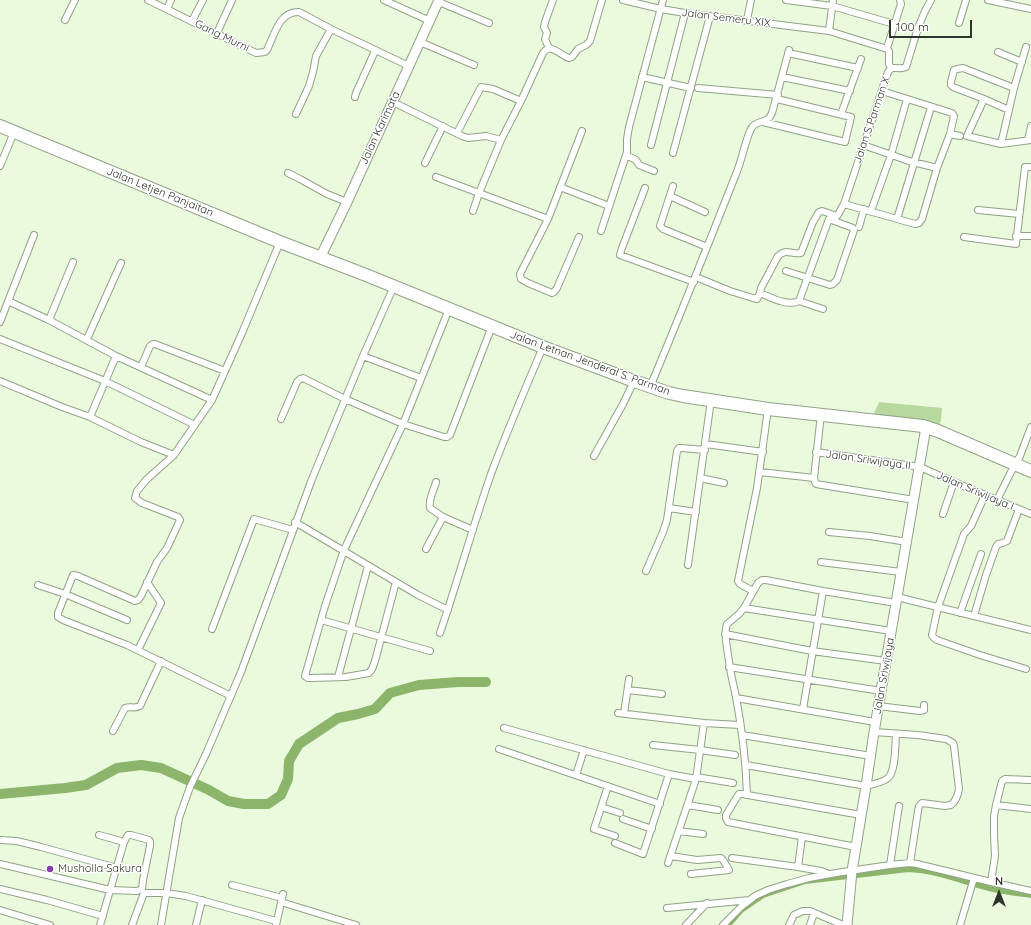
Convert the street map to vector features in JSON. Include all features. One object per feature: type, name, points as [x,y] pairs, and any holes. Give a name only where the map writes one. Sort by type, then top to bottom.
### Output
[{"type":"highway","name":"Jalan Letjen Panjaitan","points":[[0,126],[280,242],[320,256]]},
{"type":"highway","name":"Jalan Letnan Jenderal S. Parman","points":[[320,256],[543,347],[675,395],[768,409],[926,427],[1031,471]]},
{"type":"street","points":[[64,20],[75,0]]},
{"type":"street","name":"Gang Murni","points":[[148,0],[256,53],[265,52],[267,50],[284,18],[299,12],[409,66]]},
{"type":"street","points":[[167,9],[171,0]]},
{"type":"street","points":[[192,21],[202,0]]},
{"type":"street","points":[[217,34],[232,0]]},
{"type":"street","points":[[384,0],[430,20]]},
{"type":"street","points":[[549,48],[545,39],[547,34],[544,26],[553,0]]},
{"type":"street","points":[[473,210],[501,140],[543,53],[545,50],[552,48],[569,58],[578,49],[588,43],[602,0]]},
{"type":"street","name":"Jalan Semeru XIX","points":[[623,0],[685,13],[829,31],[886,48]]},
{"type":"street","points":[[601,231],[627,153],[628,132],[663,0]]},
{"type":"street","points":[[747,20],[751,0]]},
{"type":"street","points":[[786,0],[833,3],[894,24]]},
{"type":"street","points":[[891,68],[889,64],[889,51],[886,48],[901,4],[900,0]]},
{"type":"street","name":"Jalan S Parman X","points":[[844,204],[888,72],[891,68],[904,68],[907,65],[918,28],[931,0]]},
{"type":"street","points":[[959,23],[966,0]]},
{"type":"street","points":[[988,0],[1020,3],[1031,9]]},
{"type":"street","points":[[439,1],[489,24]]},
{"type":"street","name":"Jalan Karimata","points":[[320,256],[347,202],[439,1]]},
{"type":"street","points":[[829,31],[833,3]]},
{"type":"street","points":[[651,145],[685,13]]},
{"type":"street","points":[[673,153],[710,16]]},
{"type":"street","points":[[296,114],[309,86],[316,56],[331,29]]},
{"type":"street","points":[[420,42],[474,65]]},
{"type":"street","points":[[1001,144],[1014,88],[1026,47]]},
{"type":"street","points":[[355,97],[376,51]]},
{"type":"street","points":[[650,387],[695,280],[740,165],[750,130],[754,124],[770,118],[777,97],[788,51],[858,68]]},
{"type":"street","points":[[998,52],[1022,62]]},
{"type":"street","points":[[841,114],[861,59]]},
{"type":"street","points":[[1009,110],[952,86],[951,82],[955,70],[966,68],[1014,88]]},
{"type":"street","points":[[642,77],[691,88]]},
{"type":"street","points":[[782,77],[850,91]]},
{"type":"street","points":[[457,133],[481,86],[493,89],[521,101]]},
{"type":"street","points":[[698,88],[777,97],[851,117],[845,142],[761,122]]},
{"type":"street","points":[[645,188],[620,255],[757,299],[761,288],[778,256],[782,252],[795,254],[800,253],[820,211],[837,216],[840,208],[844,204],[915,224],[919,223],[922,219],[937,168],[950,134],[954,114],[882,91]]},
{"type":"street","points":[[871,211],[891,155],[907,99]]},
{"type":"street","points":[[984,99],[967,136],[1001,144],[1030,140],[1031,126]]},
{"type":"street","points":[[393,102],[462,136],[468,138],[486,136],[501,140]]},
{"type":"street","points":[[897,219],[931,107]]},
{"type":"street","points":[[425,163],[443,126]]},
{"type":"street","points":[[579,237],[554,292],[552,293],[528,283],[521,278],[520,274],[548,219],[582,131]]},
{"type":"street","points":[[0,166],[14,132]]},
{"type":"street","points":[[950,134],[960,136]]},
{"type":"street","points":[[863,145],[891,155],[937,168]]},
{"type":"street","points":[[627,153],[636,160],[639,165],[654,171]]},
{"type":"street","points":[[964,237],[1016,244],[1025,167],[1031,167]]},
{"type":"street","points":[[288,173],[327,194],[347,202]]},
{"type":"street","points":[[436,177],[548,219]]},
{"type":"street","points":[[673,186],[660,224],[661,228],[707,247]]},
{"type":"street","points":[[560,187],[610,206]]},
{"type":"street","points":[[670,196],[705,212]]},
{"type":"street","points":[[859,227],[864,209]]},
{"type":"street","points":[[978,210],[1019,214]]},
{"type":"street","points":[[786,271],[807,277],[830,285],[833,284],[837,280],[854,232],[853,228],[829,219],[807,277],[799,301]]},
{"type":"street","points":[[0,322],[34,235]]},
{"type":"street","points":[[1016,236],[1031,236]]},
{"type":"street","points":[[231,696],[127,645],[63,620],[58,617],[58,613],[73,575],[135,601],[141,596],[157,562],[167,548],[180,518],[142,503],[135,498],[135,495],[146,480],[174,455],[212,400],[280,242]]},
{"type":"street","points":[[50,320],[73,262]]},
{"type":"street","points":[[87,339],[120,263]]},
{"type":"street","points":[[161,925],[179,818],[190,787],[206,754],[241,672],[312,479],[394,286]]},
{"type":"street","points":[[760,294],[787,303],[796,303],[799,301],[823,310]]},
{"type":"street","points":[[8,301],[50,320],[116,356],[212,400]]},
{"type":"street","points":[[396,582],[371,671],[369,673],[354,676],[308,678],[305,676],[325,606],[344,550],[403,424],[449,309]]},
{"type":"street","points":[[281,418],[297,382],[303,378],[345,399],[403,424],[444,437],[450,435],[492,326]]},
{"type":"street","points":[[0,339],[105,381],[195,425]]},
{"type":"street","points":[[141,367],[150,346],[155,344],[224,371]]},
{"type":"street","points":[[440,633],[492,473],[510,425],[543,347]]},
{"type":"street","points":[[90,417],[116,356]]},
{"type":"street","points":[[363,356],[421,378]]},
{"type":"street","points":[[0,381],[90,417],[142,442],[174,455]]},
{"type":"street","points":[[594,456],[634,381]]},
{"type":"street","points":[[688,565],[711,400]]},
{"type":"street","points":[[753,591],[740,584],[738,581],[760,472],[768,409]]},
{"type":"street","points":[[815,481],[816,452],[821,414]]},
{"type":"street","name":"Jalan Sriwijaya","points":[[847,925],[856,847],[880,691],[892,631],[926,427]]},
{"type":"street","points":[[997,500],[1020,456],[1031,427]]},
{"type":"street","points":[[646,571],[663,532],[669,508],[677,451],[681,448],[705,447],[763,452]]},
{"type":"street","name":"Jalan Sriwijaya II","points":[[816,452],[920,467]]},
{"type":"street","name":"Jalan Sriwijaya I","points":[[920,467],[1031,514]]},
{"type":"street","points":[[760,472],[914,500]]},
{"type":"street","points":[[700,478],[724,483]]},
{"type":"street","points":[[436,482],[430,501],[430,508],[443,517],[473,530]]},
{"type":"street","points":[[943,514],[954,482]]},
{"type":"street","points":[[985,495],[971,526],[964,534],[938,607],[932,632],[934,638],[968,651],[1026,668]]},
{"type":"street","points":[[669,508],[696,512]]},
{"type":"street","points":[[974,616],[996,547],[998,544],[1007,541],[1019,509]]},
{"type":"street","points":[[426,549],[443,517]]},
{"type":"street","points":[[212,629],[254,519],[293,530]]},
{"type":"street","points":[[296,522],[418,595],[448,610]]},
{"type":"street","points":[[829,532],[870,536],[907,542]]},
{"type":"street","points":[[960,613],[981,554]]},
{"type":"street","points":[[821,562],[902,572]]},
{"type":"street","points":[[338,677],[368,566]]},
{"type":"street","points":[[748,795],[742,735],[729,667],[725,634],[727,624],[740,614],[760,581],[766,580],[823,591],[938,607],[1031,630]]},
{"type":"street","points":[[138,650],[161,603],[147,582]]},
{"type":"street","points":[[38,585],[66,594],[127,620]]},
{"type":"street","points":[[803,709],[823,591]]},
{"type":"street","points":[[744,608],[892,631]]},
{"type":"street","points":[[321,620],[430,650]]},
{"type":"street","points":[[725,634],[812,651],[886,661]]},
{"type":"street","points":[[113,730],[125,708],[140,706],[161,661]]},
{"type":"street","points":[[729,667],[880,691]]},
{"type":"street","points":[[629,679],[628,690],[621,713],[704,723],[740,725]]},
{"type":"street","points":[[628,690],[662,694]]},
{"type":"street","points":[[736,698],[876,722]]},
{"type":"street","points":[[878,706],[920,711],[924,710],[924,705]]},
{"type":"street","points":[[668,863],[696,778],[704,723]]},
{"type":"street","points":[[504,728],[669,774],[733,783]]},
{"type":"street","points":[[874,732],[918,735],[946,739],[950,740],[954,746],[959,789],[957,798],[951,805],[945,806],[922,803],[919,806],[910,863]]},
{"type":"street","points":[[746,766],[866,786],[884,781],[891,775],[894,765],[896,734]]},
{"type":"street","points":[[742,735],[871,756]]},
{"type":"street","points":[[653,745],[735,755]]},
{"type":"street","points":[[499,749],[660,804]]},
{"type":"street","points":[[576,775],[584,750]]},
{"type":"street","points":[[615,843],[644,854],[669,774]]},
{"type":"street","points":[[991,882],[995,856],[994,835],[996,805],[1003,780],[1031,780]]},
{"type":"street","points":[[608,786],[594,829],[615,836]]},
{"type":"street","points":[[856,847],[728,822],[726,815],[739,794],[742,794],[861,815]]},
{"type":"street","points":[[688,805],[718,810]]},
{"type":"street","points":[[996,805],[1031,809]]},
{"type":"street","points":[[890,865],[898,806]]},
{"type":"street","points":[[601,807],[652,829]]},
{"type":"street","points":[[679,830],[702,834]]},
{"type":"street","points":[[99,835],[124,842]]},
{"type":"street","points":[[0,864],[110,890],[137,891],[142,889],[142,880],[150,841],[128,835],[124,842],[117,868],[110,890],[102,916],[100,925]]},
{"type":"street","points":[[798,867],[802,837]]},
{"type":"street","points":[[0,840],[17,841],[117,868]]},
{"type":"street","points":[[671,856],[697,860],[721,858],[729,870],[691,874]]},
{"type":"street","points":[[732,858],[798,867],[830,874],[852,876],[890,865],[910,863],[973,883],[991,882],[1031,891]]},
{"type":"street","points":[[723,925],[742,906],[755,896],[787,884],[830,874]]},
{"type":"street","points":[[960,925],[973,883]]},
{"type":"street","points":[[232,885],[282,898],[356,925]]},
{"type":"street","points":[[0,890],[46,900],[102,916]]},
{"type":"street","points":[[132,925],[144,893],[166,893],[186,896],[276,923],[282,898]]},
{"type":"street","points":[[196,925],[202,900]]},
{"type":"street","points":[[667,908],[750,900]]},
{"type":"street","points":[[686,925],[707,903]]},
{"type":"street","points":[[0,910],[50,925]]},
{"type":"street","points":[[789,925],[794,915],[803,911],[810,911],[843,925]]},
{"type":"street","points":[[810,925],[814,913]]},
{"type":"green space","points":[[879,402],[942,408],[941,420],[937,432],[871,420]]},
{"type":"waterway","points":[[0,794],[86,785],[117,768],[141,765],[161,768],[209,790],[228,801],[244,804],[268,804],[281,795],[288,779],[289,761],[299,744],[338,718],[375,709],[390,693],[419,685],[458,682],[486,682]]},
{"type":"waterway","points":[[728,925],[741,910],[763,895],[805,881],[908,869],[929,871],[989,888],[1031,895]]},
{"type":"place","name":"Musholla Sakura","points":[[50,869]]}]
